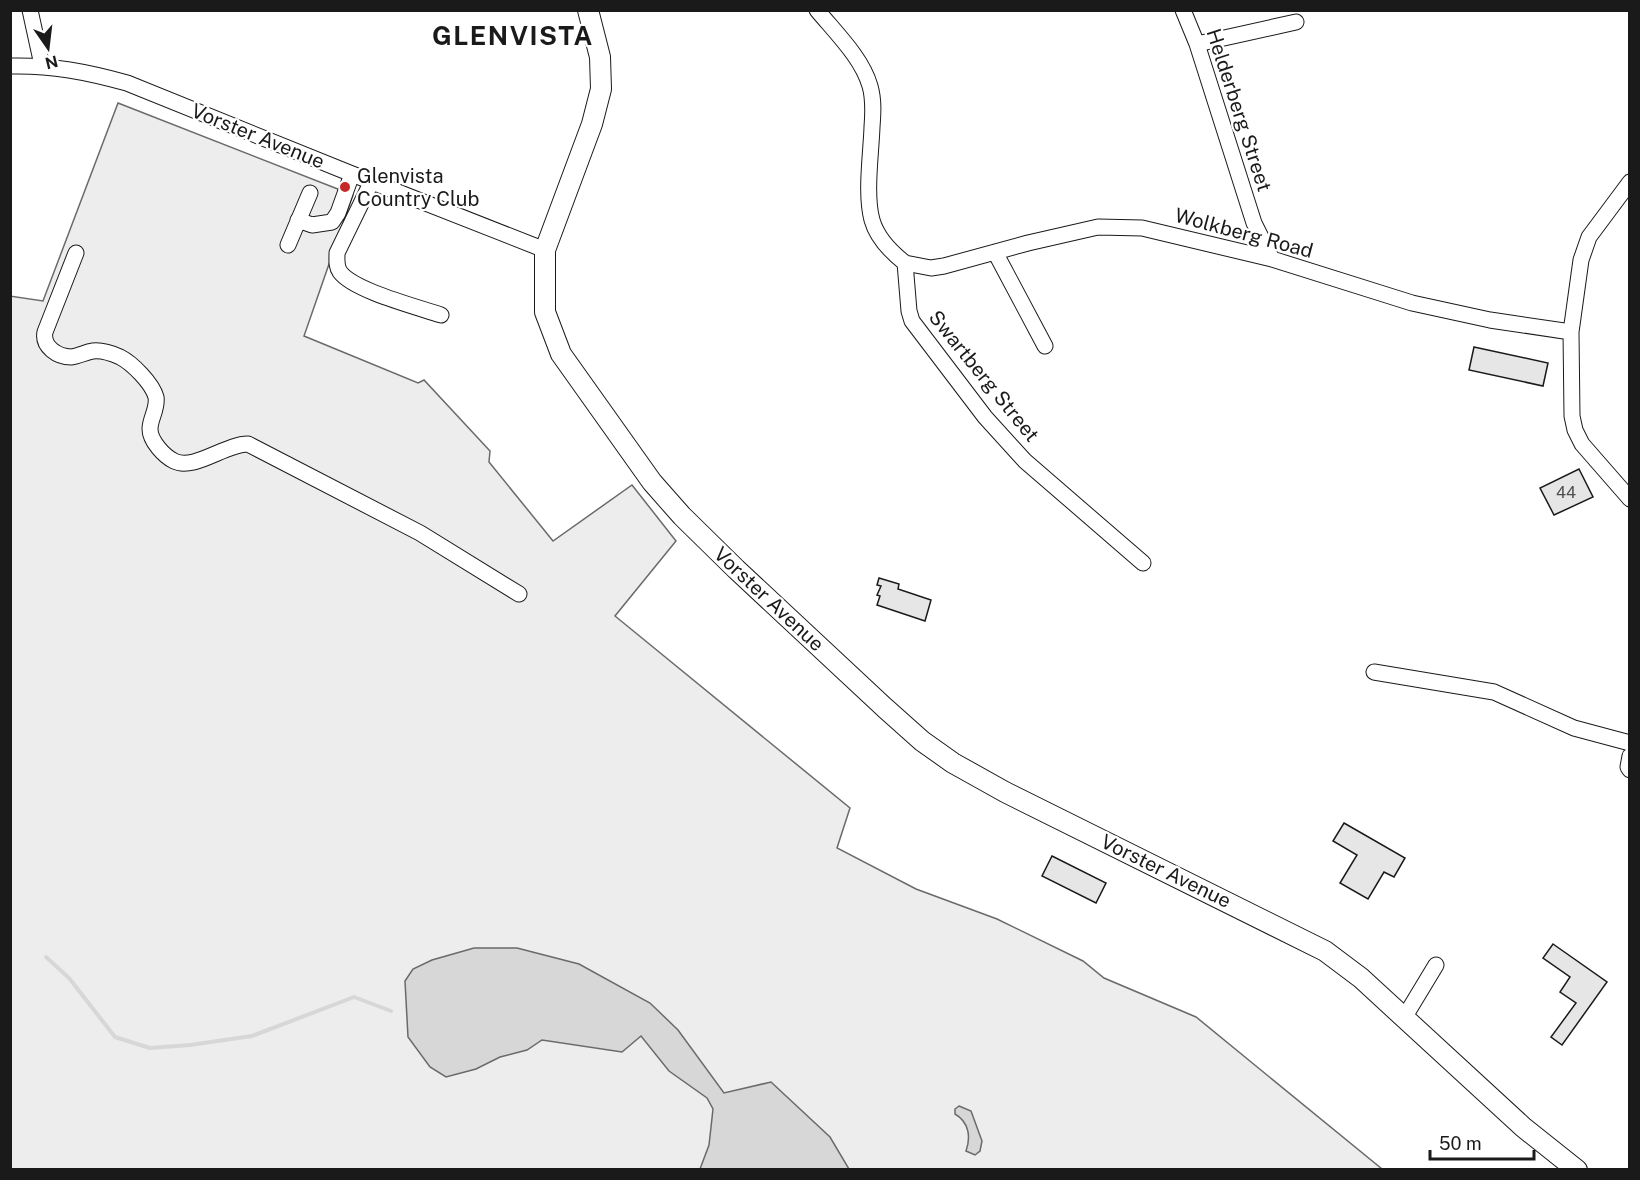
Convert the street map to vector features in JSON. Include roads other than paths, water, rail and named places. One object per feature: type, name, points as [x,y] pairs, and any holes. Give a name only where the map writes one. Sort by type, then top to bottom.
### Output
[{"type":"main road","points":[[545,250],[592,124],[601,89],[600,57],[588,10]]},
{"type":"main road","name":"Vorster Avenue","points":[[545,250],[545,312],[561,354],[652,482],[682,516],[736,569],[903,724],[953,763],[983,782],[1317,946],[1344,964],[1523,1127],[1577,1170]]},
{"type":"street","points":[[30,10],[42,65]]},
{"type":"street","points":[[817,10],[863,69],[870,87],[873,106],[869,196],[872,220],[880,238],[891,252],[905,263]]},
{"type":"street","name":"Helderberg Street","points":[[1183,10],[1197,44],[1254,223],[1272,260]]},
{"type":"street","points":[[1197,44],[1296,22]]},
{"type":"street","name":"Vorster Avenue","points":[[10,66],[42,65],[95,74],[127,83],[545,250]]},
{"type":"street","points":[[298,220],[312,225],[332,222],[338,213],[352,174]]},
{"type":"street","points":[[372,181],[337,254],[337,266],[341,274],[366,289],[392,300],[441,315]]},
{"type":"street","points":[[1629,182],[1589,237],[1581,260],[1571,332],[1572,416],[1575,430],[1582,444],[1629,499]]},
{"type":"street","points":[[288,244],[310,193]]},
{"type":"street","points":[[1248,253],[1254,223]]},
{"type":"street","name":"Wolkberg Road","points":[[905,263],[931,268],[1098,227],[1142,228],[1248,253],[1412,303],[1490,320],[1571,332]]},
{"type":"street","points":[[995,252],[1045,346]]},
{"type":"street","points":[[76,253],[45,333],[47,346],[64,356],[74,357],[93,351],[108,351],[126,360],[150,386],[156,398],[150,429],[154,441],[162,452],[175,462],[188,463],[238,444],[248,444],[420,533],[519,594]]},
{"type":"street","name":"Swartberg Street","points":[[905,263],[912,321],[985,417],[1025,461],[1143,563]]},
{"type":"street","points":[[1374,672],[1494,692],[1574,728],[1629,743]]},
{"type":"street","points":[[1629,756],[1629,770]]},
{"type":"street","points":[[1404,1018],[1436,965]]},
{"type":"waterway","points":[[46,957],[69,978],[115,1037],[150,1048],[252,1036],[354,997],[391,1011]]},
{"type":"place","name":"Glenvista Country Club","points":[[345,187]]},
{"type":"district","name":"GLENVISTA","points":[[513,35]]}]
